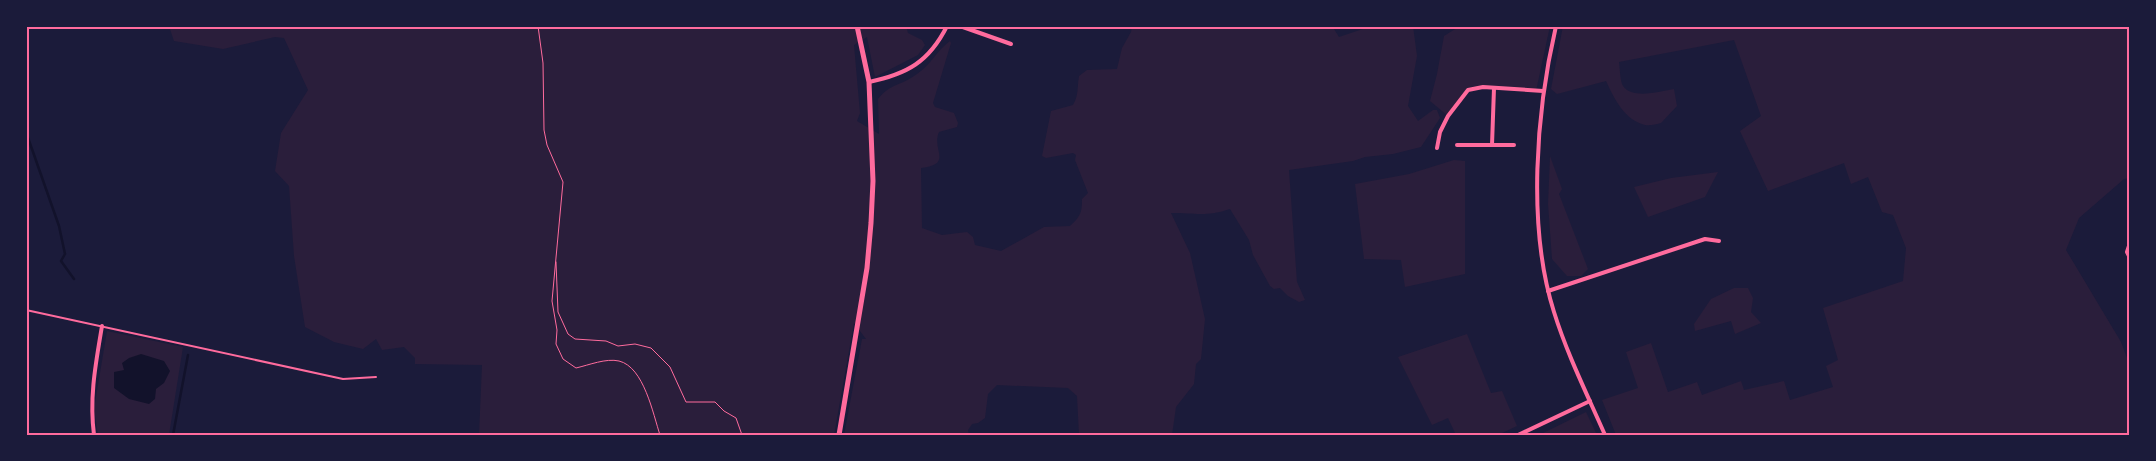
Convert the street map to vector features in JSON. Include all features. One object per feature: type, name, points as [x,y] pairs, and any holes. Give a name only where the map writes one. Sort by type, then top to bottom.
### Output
[{"type":"street","points":[[839,435],[867,268],[873,182],[869,82],[857,26]]},
{"type":"street","points":[[869,82],[900,74],[916,65],[930,53],[947,26]]},
{"type":"street","points":[[960,26],[1011,44]]},
{"type":"street","points":[[1556,26],[1544,91],[1537,187],[1540,242],[1553,311],[1569,354],[1605,435]]},
{"type":"street","points":[[1437,148],[1440,132],[1448,116],[1465,92],[1476,87],[1544,91]]},
{"type":"street","points":[[1492,145],[1494,88]]},
{"type":"street","points":[[1457,145],[1514,145]]},
{"type":"street","points":[[1548,291],[1705,239],[1720,241]]},
{"type":"street","points":[[2130,243],[2127,252],[2130,258]]},
{"type":"street","points":[[94,435],[91,409],[93,376],[102,326]]},
{"type":"street","points":[[1518,435],[1590,401]]},
{"type":"lane","points":[[26,310],[343,379],[376,377]]},
{"type":"path","points":[[538,26],[543,63],[544,130],[547,145],[563,182],[564,196],[552,301],[557,330],[556,344],[563,359],[576,368],[608,361],[620,361],[633,370],[641,379],[660,435]]},
{"type":"path","points":[[556,254],[558,312],[568,334],[576,339],[606,341],[618,346],[635,344],[651,348],[670,367],[686,402],[715,402],[736,418],[742,435]]},
{"type":"shaded area","points":[[169,26],[906,26],[908,33],[922,40],[925,45],[918,55],[875,77],[867,37],[854,45],[860,113],[857,121],[879,134],[878,99],[887,90],[922,70],[950,41],[933,103],[935,107],[954,113],[958,123],[957,127],[939,132],[937,145],[939,160],[937,163],[921,168],[922,228],[942,235],[967,232],[973,237],[975,245],[1001,251],[1044,227],[1070,226],[1079,216],[1082,199],[1088,193],[1075,160],[1076,155],[1073,153],[1046,158],[1042,156],[1051,111],[1073,105],[1077,94],[1079,76],[1087,70],[1117,69],[1122,48],[1131,32],[1132,26],[1332,26],[1339,37],[1372,26],[1413,26],[1417,56],[1408,106],[1418,121],[1433,110],[1437,110],[1440,118],[1421,147],[1353,161],[1289,170],[1297,282],[1305,300],[1299,302],[1288,296],[1280,288],[1274,289],[1270,286],[1253,255],[1249,240],[1230,209],[1208,214],[1171,213],[1190,253],[1205,319],[1201,359],[1196,364],[1194,384],[1176,407],[1172,435],[1079,435],[1077,396],[1068,388],[997,385],[988,394],[985,418],[978,423],[972,424],[968,430],[969,435],[844,435],[862,339],[866,339],[854,323],[834,435],[479,435],[482,365],[415,364],[415,358],[404,347],[382,350],[376,339],[363,349],[334,342],[305,327],[294,256],[289,186],[275,171],[281,133],[308,90],[284,38],[275,37],[223,49],[174,41]]},
{"type":"shaded area","points":[[1460,26],[1550,26],[1536,91],[1483,87],[1468,90],[1448,116],[1430,101],[1444,36]]},
{"type":"shaded area","points":[[1563,26],[2130,26],[2130,178],[2124,179],[2079,218],[2066,250],[2121,342],[2130,366],[2130,435],[1616,435],[1602,400],[1638,388],[1626,352],[1651,343],[1668,392],[1697,382],[1702,395],[1741,381],[1744,390],[1784,381],[1790,400],[1833,387],[1826,366],[1838,360],[1823,308],[1903,281],[1906,248],[1893,215],[1882,212],[1868,177],[1851,184],[1844,163],[1768,191],[1740,131],[1761,116],[1734,40],[1619,62],[1622,84],[1633,93],[1647,94],[1674,89],[1677,106],[1661,123],[1647,125],[1631,118],[1621,108],[1606,81],[1557,94],[1551,89]]},
{"type":"shaded area","points":[[1550,156],[1562,189],[1559,194],[1588,269],[1581,276],[1567,276],[1552,259],[1548,204]]},
{"type":"shaded area","points":[[1454,160],[1465,161],[1465,274],[1405,287],[1401,260],[1364,259],[1355,184],[1409,174]]},
{"type":"shaded area","points":[[1718,172],[1705,197],[1648,217],[1634,187],[1671,178]]},
{"type":"shaded area","points":[[1734,288],[1748,288],[1753,298],[1751,312],[1761,323],[1735,334],[1731,321],[1695,331],[1694,324],[1711,299]]},
{"type":"shaded area","points":[[107,331],[183,347],[169,435],[98,435],[94,409]]},
{"type":"shaded area","points":[[1467,334],[1491,393],[1502,391],[1517,426],[1498,435],[1456,435],[1448,418],[1432,425],[1398,357]]},
{"type":"shaded area","points":[[141,354],[164,361],[170,371],[164,383],[156,389],[155,399],[149,404],[129,399],[114,388],[114,372],[124,370],[122,363],[129,358]]},
{"type":"shaded area","points":[[1586,412],[1597,435],[1539,435]]},
{"type":"waterway","points":[[26,132],[59,226],[65,254],[61,261],[74,279]]},
{"type":"waterway","points":[[173,435],[188,355]]}]
